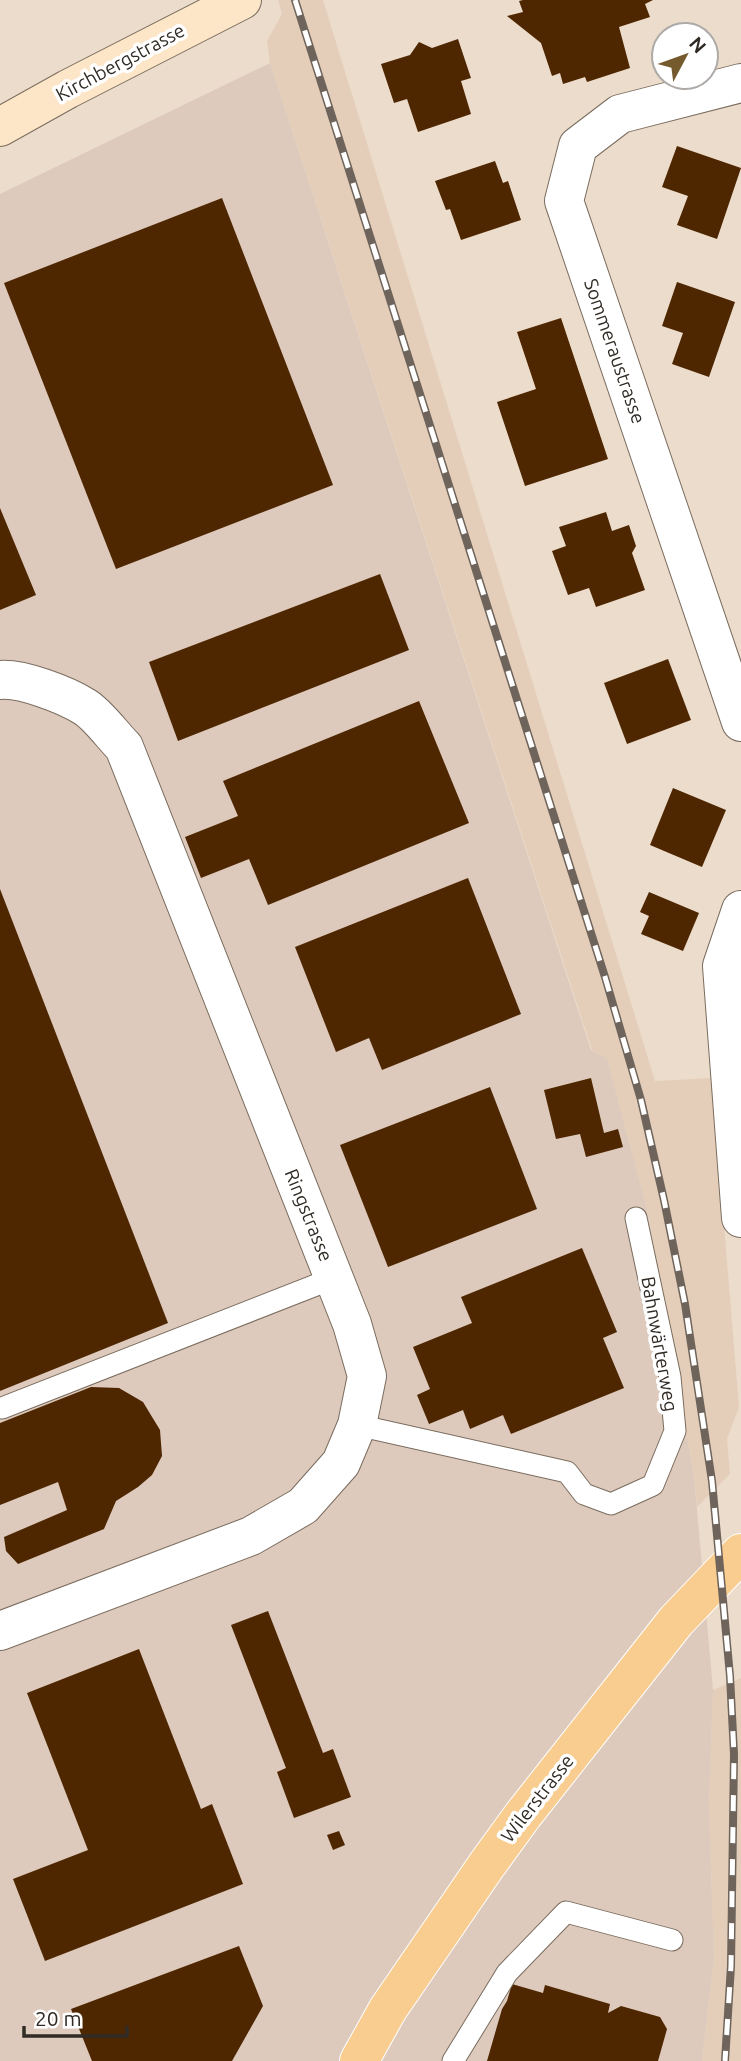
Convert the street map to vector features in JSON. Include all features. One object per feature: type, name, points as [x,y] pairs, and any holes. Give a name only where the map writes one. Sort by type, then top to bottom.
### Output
[{"type":"main road","name":"Kirchbergstrasse","points":[[0,127],[242,0]]},
{"type":"main road","name":"Wilerstrasse","points":[[359,2061],[388,2009],[523,1815],[676,1621],[741,1553]]},
{"type":"street","name":"Sommeraustrasse","points":[[741,83],[620,114],[578,146],[564,201],[741,722]]},
{"type":"street","name":"Ringstrasse","points":[[0,680],[12,679],[49,691],[86,708],[124,747],[352,1324],[367,1376],[356,1425],[341,1463],[303,1506],[251,1536],[0,1631]]},
{"type":"street","points":[[741,910],[722,966],[741,1218]]},
{"type":"lane","name":"Bahnwärterweg","points":[[356,1425],[567,1472],[584,1494],[611,1504],[653,1485],[675,1431],[670,1377],[636,1218]]},
{"type":"lane","points":[[2,1408],[334,1278]]},
{"type":"lane","points":[[453,2061],[507,1973],[565,1912],[672,1940]]},
{"type":"shaded area","points":[[278,0],[323,0],[655,1081],[712,1078],[739,1407],[727,1439],[730,1474],[697,1507],[694,1476],[648,1213],[607,1060],[592,1050],[270,63],[267,41],[282,14]]},
{"type":"shaded area","points":[[270,63],[591,1050],[607,1059],[648,1213],[694,1476],[713,1690],[709,1805],[714,1958],[702,2061],[0,2061],[0,194]]},
{"type":"shaded area","points":[[741,1678],[741,2061],[702,2061],[714,1958],[709,1805],[713,1690]]},
{"type":"building","points":[[653,0],[645,4],[650,17],[619,27],[630,68],[587,82],[585,77],[563,84],[560,73],[552,76],[541,43],[507,16],[523,12],[519,1]]},
{"type":"building","points":[[458,39],[471,78],[461,81],[471,114],[418,132],[407,99],[394,103],[381,64],[410,55],[419,42],[432,48]]},
{"type":"building","points":[[677,146],[741,168],[717,239],[677,225],[688,196],[662,187]]},
{"type":"building","points":[[495,161],[503,183],[508,181],[521,220],[461,240],[450,209],[446,210],[435,181]]},
{"type":"building","points":[[222,198],[333,485],[116,569],[4,283]]},
{"type":"building","points":[[677,282],[735,302],[709,377],[672,364],[683,333],[662,326]]},
{"type":"building","points":[[561,318],[608,459],[525,486],[497,402],[536,389],[517,332]]},
{"type":"building","points":[[0,508],[36,595],[0,610]]},
{"type":"building","points":[[606,512],[612,531],[629,525],[636,546],[632,553],[645,590],[596,607],[589,588],[568,595],[552,551],[566,546],[559,527]]},
{"type":"building","points":[[380,574],[409,650],[178,741],[149,662]]},
{"type":"building","points":[[668,659],[691,720],[627,744],[604,683]]},
{"type":"building","points":[[419,701],[469,823],[268,905],[249,859],[201,878],[185,837],[238,816],[223,781]]},
{"type":"building","points":[[673,788],[726,810],[702,867],[650,845]]},
{"type":"building","points":[[468,878],[521,1014],[382,1070],[369,1038],[336,1052],[295,947]]},
{"type":"building","points":[[0,889],[168,1323],[0,1391]]},
{"type":"building","points":[[649,892],[699,913],[683,951],[641,934],[649,916],[640,912]]},
{"type":"building","points":[[591,1078],[604,1133],[618,1129],[623,1147],[586,1157],[580,1134],[556,1139],[544,1090]]},
{"type":"building","points":[[490,1087],[537,1209],[388,1267],[340,1145]]},
{"type":"building","points":[[582,1248],[617,1332],[603,1338],[624,1388],[511,1434],[503,1415],[470,1429],[463,1410],[429,1424],[417,1395],[430,1389],[413,1347],[472,1323],[461,1297]]},
{"type":"building","points":[[91,1387],[119,1388],[143,1402],[160,1430],[162,1456],[152,1475],[116,1501],[104,1529],[18,1564],[6,1551],[4,1537],[67,1510],[58,1482],[0,1505],[0,1423]]},
{"type":"building","points":[[268,1611],[323,1753],[333,1749],[351,1797],[294,1818],[277,1772],[286,1768],[231,1625]]},
{"type":"building","points":[[139,1649],[201,1809],[212,1804],[243,1884],[45,1961],[13,1879],[88,1850],[27,1693]]},
{"type":"building","points":[[339,1831],[345,1845],[333,1850],[327,1835]]},
{"type":"building","points":[[239,1946],[263,2006],[232,2061],[92,2061],[71,2009]]},
{"type":"building","points":[[512,1984],[543,1993],[545,1985],[610,2004],[608,2013],[621,2006],[660,2017],[667,2029],[658,2061],[487,2061]]},
{"type":"railway","points":[[295,0],[605,977],[641,1100],[664,1200],[685,1304],[712,1481],[730,1676],[734,1754],[731,1966],[725,2061]]}]
